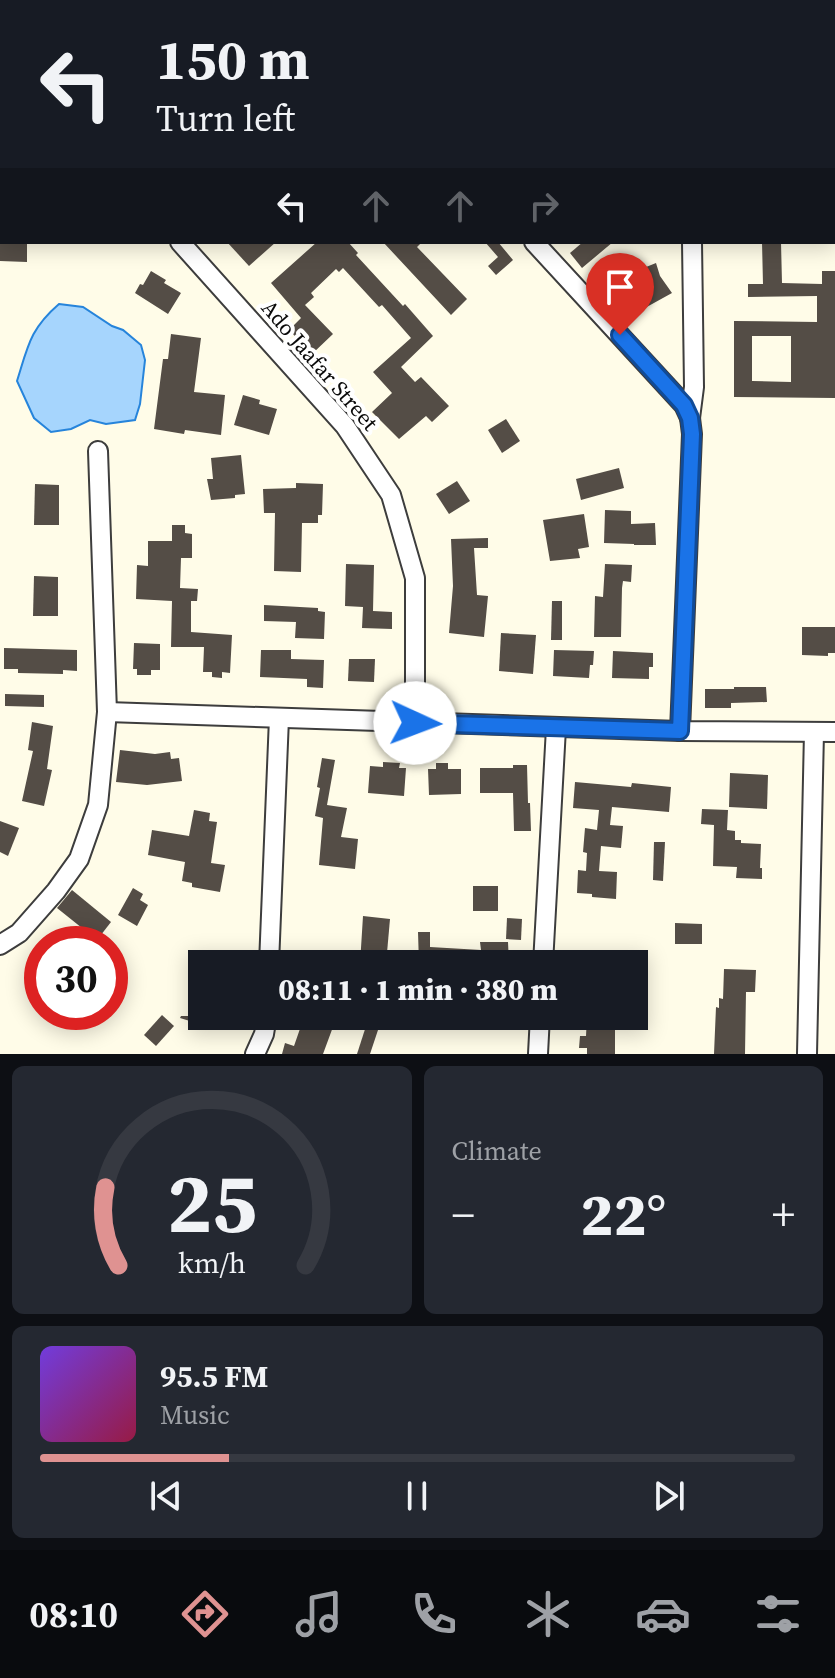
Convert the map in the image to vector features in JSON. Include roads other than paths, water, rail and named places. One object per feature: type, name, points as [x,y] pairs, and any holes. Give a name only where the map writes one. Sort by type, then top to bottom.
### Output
[{"type":"street","name":"Ado Jaafar Street","points":[[182,244],[345,426],[391,495],[415,578],[415,723]]},
{"type":"street","points":[[536,244],[684,405],[690,418]]},
{"type":"street","points":[[680,731],[692,434],[690,418],[694,387],[692,244]]},
{"type":"street","points":[[0,945],[19,933],[79,859],[98,805],[107,712],[98,451]]},
{"type":"street","points":[[107,712],[556,728],[835,732]]},
{"type":"street","points":[[270,950],[279,718]]},
{"type":"street","points":[[544,950],[556,728]]},
{"type":"street","points":[[807,1054],[814,732]]},
{"type":"street","points":[[255,1054],[265,1030]]},
{"type":"street","points":[[538,1054],[539,1030]]},
{"type":"water","points":[[59,304],[83,307],[123,330],[141,345],[145,360],[135,420],[106,424],[90,420],[71,429],[51,432],[34,418],[17,381],[36,330]]}]
